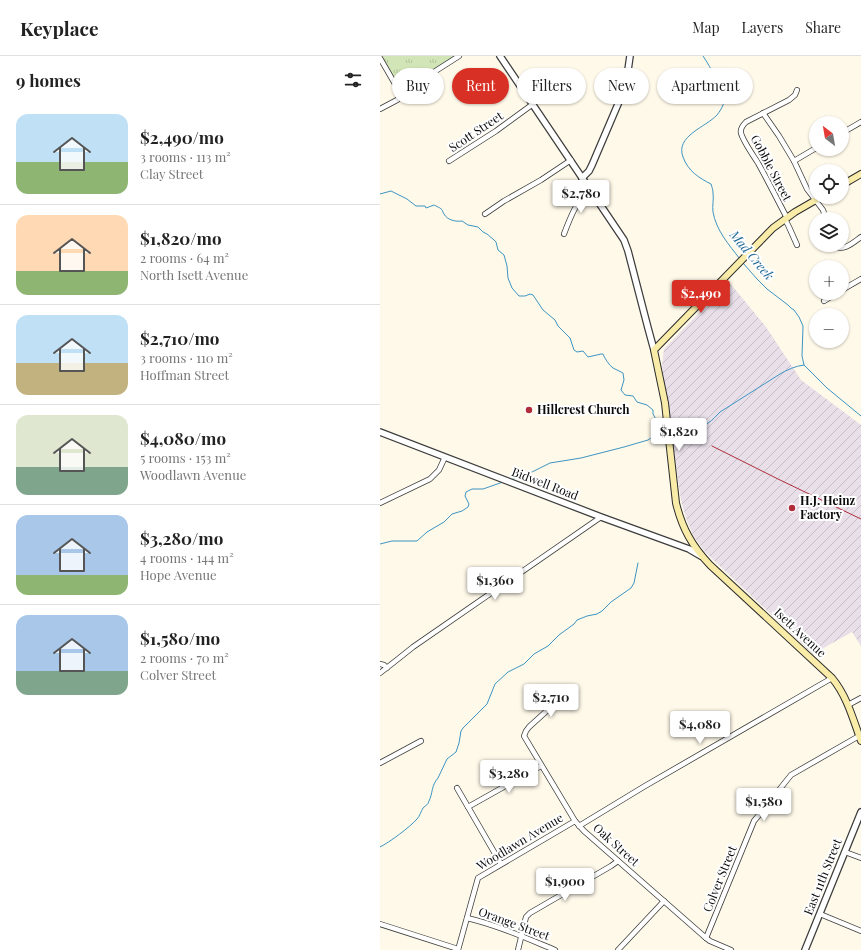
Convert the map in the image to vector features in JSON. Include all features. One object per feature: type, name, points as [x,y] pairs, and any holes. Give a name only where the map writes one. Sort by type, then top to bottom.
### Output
[{"type":"main road","points":[[849,181],[861,175]]},
{"type":"main road","points":[[654,350],[773,228],[786,218],[810,204]]},
{"type":"main road","name":"Isett Avenue","points":[[654,350],[665,403],[674,490],[679,515],[687,534],[702,556],[745,598],[832,678],[837,684],[848,705],[860,738]]},
{"type":"street","points":[[440,68],[458,56]]},
{"type":"street","points":[[500,56],[517,81]]},
{"type":"street","points":[[380,58],[392,79]]},
{"type":"street","points":[[582,178],[592,165],[624,90],[629,59]]},
{"type":"street","points":[[797,90],[795,96],[763,113],[794,161],[809,191]]},
{"type":"street","points":[[380,109],[392,103]]},
{"type":"street","points":[[533,104],[626,244],[654,350]]},
{"type":"street","name":"Scott Street","points":[[449,162],[533,104]]},
{"type":"street","name":"Gobble Street","points":[[763,113],[743,124],[741,133],[774,191],[797,245]]},
{"type":"street","points":[[849,129],[861,122]]},
{"type":"street","points":[[794,161],[809,152]]},
{"type":"street","points":[[485,214],[571,160]]},
{"type":"street","points":[[564,234],[580,198],[590,188]]},
{"type":"street","points":[[849,245],[861,237]]},
{"type":"street","points":[[849,286],[861,279]]},
{"type":"street","name":"Bidwell Road","points":[[380,432],[601,517],[689,549],[702,556]]},
{"type":"street","points":[[380,503],[430,479],[439,470],[445,457]]},
{"type":"street","points":[[380,673],[413,647],[601,517]]},
{"type":"street","points":[[380,664],[387,668]]},
{"type":"street","name":"Woodlawn Avenue","points":[[579,826],[832,678]]},
{"type":"street","name":"Oak Street","points":[[562,697],[529,726],[524,736],[575,821],[706,938],[731,950]]},
{"type":"street","points":[[848,705],[861,698]]},
{"type":"street","name":"Colver Street","points":[[706,938],[754,821],[791,775],[860,738]]},
{"type":"street","points":[[380,763],[421,741]]},
{"type":"street","points":[[468,807],[541,766]]},
{"type":"street","points":[[457,788],[501,864]]},
{"type":"street","name":"East 11th Street","points":[[805,950],[861,812]]},
{"type":"street","name":"Woodlawn Avenue","points":[[458,949],[478,878],[575,821]]},
{"type":"street","points":[[845,852],[861,858]]},
{"type":"street","points":[[518,950],[526,917],[530,913],[618,861]]},
{"type":"street","points":[[618,950],[664,901]]},
{"type":"street","points":[[820,914],[861,931]]},
{"type":"street","name":"Orange Street","points":[[466,918],[522,936],[555,950]]},
{"type":"street","points":[[380,924],[458,949]]},
{"type":"shaded area","points":[[729,282],[766,327],[801,380],[861,425],[861,646],[852,632],[813,654],[705,552],[693,535],[686,518],[681,500],[662,366],[664,349]]},
{"type":"green space","points":[[380,56],[460,56],[442,68],[392,68],[392,76]]},
{"type":"waterway","name":"Mad Creek","points":[[703,56],[722,84],[725,99],[717,115],[693,133],[683,143],[683,157],[694,174],[711,184],[713,190],[713,212],[717,225],[740,259]]},
{"type":"waterway","points":[[380,194],[391,191],[407,199],[416,206],[425,206],[426,208],[434,205],[441,209],[445,216],[449,219],[454,221],[462,221],[468,225],[478,227],[487,234],[496,242],[498,250],[504,255],[508,278],[512,288],[519,296],[530,294],[533,295],[543,310],[555,320],[558,326],[570,338],[574,350],[577,352],[583,351],[588,357],[603,354],[607,362],[614,369],[623,373],[624,380],[621,390],[625,395],[633,396],[637,402],[647,405],[653,410],[653,414],[658,423],[664,429]]},
{"type":"waterway","name":"Mad Creek","points":[[743,263],[767,289],[794,310],[799,317],[803,326],[802,356],[804,365],[827,388],[861,416]]},
{"type":"waterway","points":[[671,430],[686,431],[700,428],[711,421],[720,412],[780,374],[791,368],[804,365]]},
{"type":"waterway","points":[[510,480],[524,476],[550,463],[581,458],[648,440],[662,428]]},
{"type":"waterway","points":[[380,544],[392,541],[417,541],[427,532],[444,522],[452,514],[462,511],[468,507],[469,504],[465,496],[466,492],[472,489],[483,489],[503,482]]},
{"type":"waterway","points":[[380,847],[400,834],[418,818],[423,808],[429,802],[434,784],[447,759],[456,752],[461,731],[487,704],[495,684],[508,672],[524,664],[534,654],[548,646],[577,620],[597,614],[631,588],[634,583],[638,563]]},
{"type":"railway","points":[[712,446],[861,519]]},
{"type":"place","name":"Hillcrest Church","points":[[529,410]]},
{"type":"place","name":"H.J. Heinz Factory","points":[[792,508]]}]
